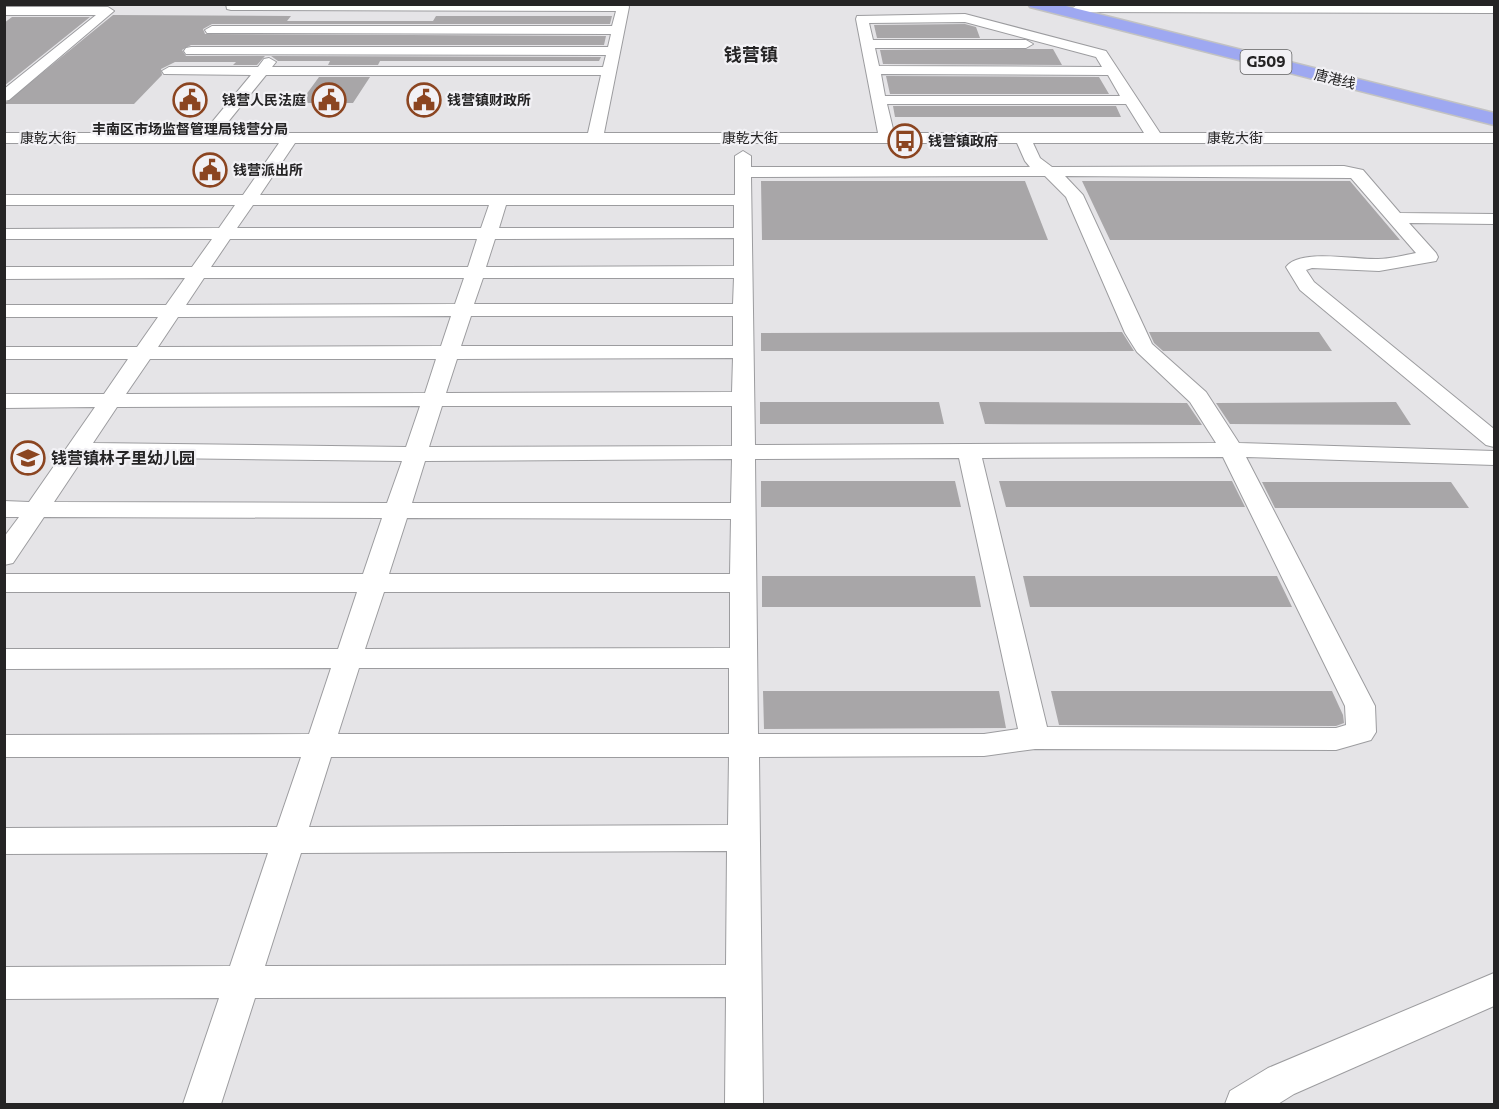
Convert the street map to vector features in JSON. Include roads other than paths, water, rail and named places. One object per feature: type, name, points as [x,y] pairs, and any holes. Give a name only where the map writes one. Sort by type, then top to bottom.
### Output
[{"type":"highway","name":"唐港线","points":[[1036,4],[1079,9],[1494,119]]},
{"type":"highway","name":"唐港线","points":[[1058,4],[1494,114]]},
{"type":"street","points":[[4,10],[11,4]]},
{"type":"street","points":[[231,6],[623,7],[595,135]]},
{"type":"street","points":[[209,136],[315,6]]},
{"type":"street","points":[[387,71],[427,7]]},
{"type":"street","points":[[496,71],[522,7]]},
{"type":"street","points":[[1079,9],[1327,7],[1494,9]]},
{"type":"street","points":[[4,10],[108,11],[4,97]]},
{"type":"street","points":[[886,133],[861,19],[965,18],[1101,54],[1152,133]]},
{"type":"street","points":[[212,30],[618,30]]},
{"type":"street","points":[[867,44],[1063,44]]},
{"type":"street","points":[[191,51],[613,51]]},
{"type":"street","points":[[873,70],[1112,71]]},
{"type":"street","points":[[169,71],[609,71]]},
{"type":"street","points":[[879,100],[1131,100]]},
{"type":"street","name":"康乾大街","points":[[209,136],[290,138],[886,133],[1494,133]]},
{"type":"street","name":"康乾大街","points":[[4,136],[1494,138]]},
{"type":"street","points":[[4,556],[290,138]]},
{"type":"street","points":[[743,138],[744,1104]]},
{"type":"street","points":[[4,746],[984,745],[1035,738],[1336,739],[1360,732],[1360,706],[1231,450],[1198,397],[1144,348],[1074,195],[1065,184],[1033,161],[1023,138]]},
{"type":"street","points":[[742,172],[1344,171],[1358,174],[1429,257],[1379,265],[1310,262],[1295,267],[1307,286],[1494,440]]},
{"type":"street","points":[[4,200],[743,200]]},
{"type":"street","points":[[202,1104],[499,200]]},
{"type":"street","points":[[1395,218],[1494,219]]},
{"type":"street","points":[[4,234],[743,233]]},
{"type":"street","points":[[4,273],[743,272]]},
{"type":"street","points":[[4,311],[743,310]]},
{"type":"street","points":[[4,353],[743,352]]},
{"type":"street","points":[[4,400],[743,399]]},
{"type":"street","points":[[77,450],[416,454],[1231,450],[1494,458]]},
{"type":"street","points":[[969,451],[1035,738]]},
{"type":"street","points":[[4,509],[744,512]]},
{"type":"street","points":[[4,583],[743,583]]},
{"type":"street","points":[[4,659],[743,658]]},
{"type":"street","points":[[4,841],[744,838]]},
{"type":"street","points":[[4,983],[744,981]]},
{"type":"street","points":[[1244,1104],[1281,1081],[1494,989]]},
{"type":"place","name":"丰南区市场监督管理局钱营分局","points":[[190,100]]},
{"type":"place","name":"钱营人民法庭","points":[[329,100]]},
{"type":"place","name":"钱营镇财政所","points":[[424,100]]},
{"type":"place","name":"钱营镇政府","points":[[905,141]]},
{"type":"place","name":"钱营派出所","points":[[210,170]]},
{"type":"place","name":"钱营镇林子里幼儿园","points":[[28,458]]},
{"type":"district","name":"钱营镇","points":[[751,55]]}]
